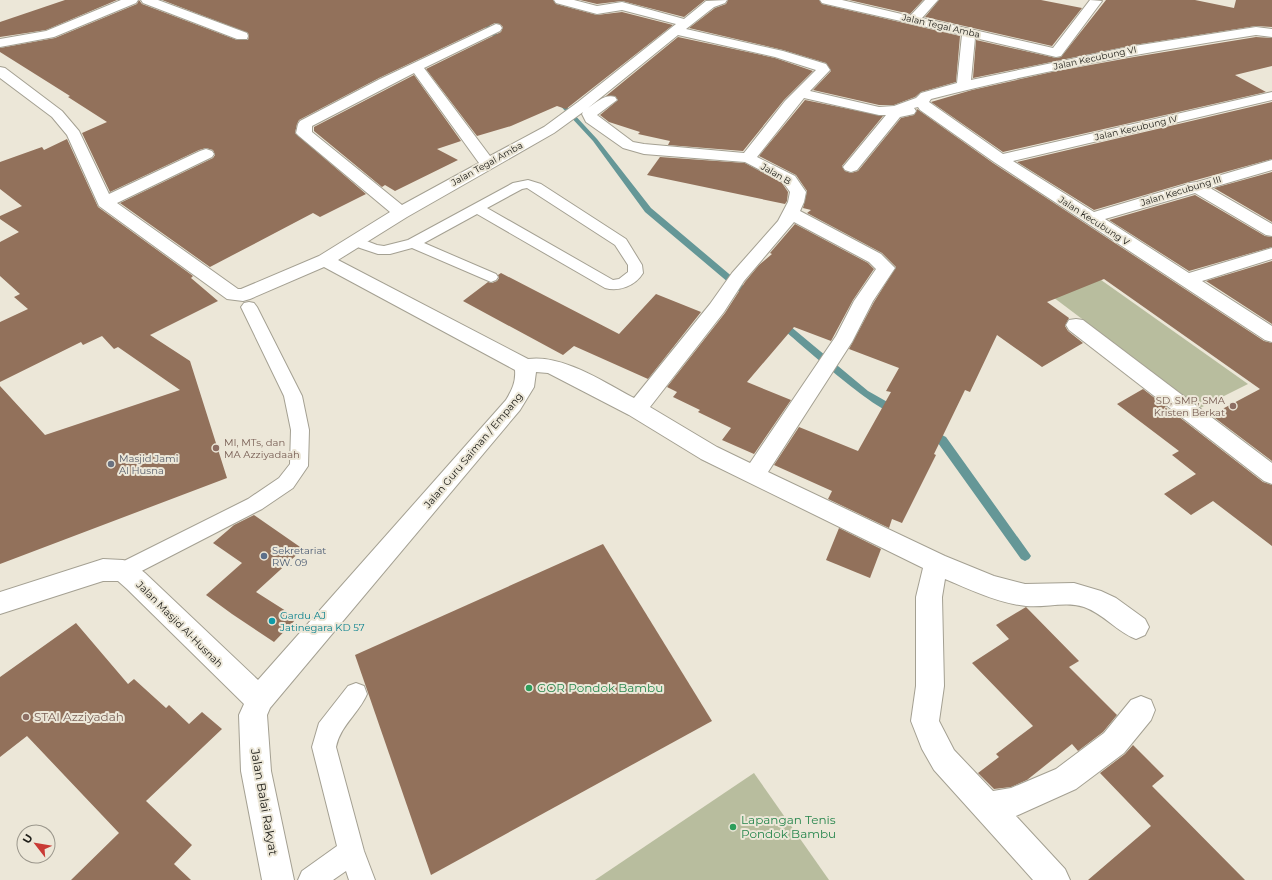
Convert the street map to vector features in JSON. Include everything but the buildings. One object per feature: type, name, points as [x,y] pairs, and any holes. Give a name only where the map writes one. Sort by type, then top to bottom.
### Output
[{"type":"street","points":[[5,43],[42,36],[64,29],[132,0]]},
{"type":"street","points":[[147,0],[242,36]]},
{"type":"street","points":[[560,0],[597,10],[622,6],[682,27]]},
{"type":"street","name":"Jalan Tegal Amba","points":[[105,202],[234,295],[251,293],[341,250],[549,130],[583,105],[710,4],[721,0]]},
{"type":"street","name":"Jalan Tegal Amba","points":[[826,0],[1056,53],[1096,1]]},
{"type":"street","points":[[913,20],[932,0]]},
{"type":"street","name":"Jalan B","points":[[637,409],[717,308],[738,277],[785,223],[798,192],[789,179],[748,158],[790,104],[823,70],[778,54],[682,27]]},
{"type":"street","points":[[401,214],[304,133],[305,124],[385,82],[417,68],[496,28]]},
{"type":"street","name":"Jalan Kecubung VI","points":[[923,104],[926,96],[964,86],[1134,50],[1256,31],[1272,33]]},
{"type":"street","points":[[964,86],[969,33]]},
{"type":"street","points":[[417,68],[488,164]]},
{"type":"street","points":[[0,71],[57,114],[74,134],[105,202],[206,154]]},
{"type":"street","points":[[611,83],[620,91],[588,114],[591,119],[628,145],[644,149],[748,158]]},
{"type":"street","points":[[800,94],[883,111],[896,110],[923,104]]},
{"type":"street","name":"Jalan Kecubung IV","points":[[1000,159],[1272,96]]},
{"type":"street","points":[[851,167],[895,114],[923,104]]},
{"type":"street","name":"Jalan Kecubung V","points":[[923,104],[1000,159],[1272,335]]},
{"type":"street","name":"Jalan Kecubung III","points":[[1091,218],[1195,186],[1272,165]]},
{"type":"street","points":[[1195,186],[1272,231]]},
{"type":"street","points":[[754,475],[845,337],[856,313],[873,285],[886,268],[875,258],[790,213]]},
{"type":"street","points":[[341,250],[525,366],[539,364],[551,366],[564,371],[637,409],[709,453],[936,563],[994,587],[1025,595],[1074,594],[1101,602],[1136,627]]},
{"type":"street","points":[[1186,280],[1272,253]]},
{"type":"street","points":[[1076,326],[1272,475]]},
{"type":"street","name":"Jalan Guru Saiman / Empang","points":[[259,700],[513,405],[524,390],[526,379],[525,366]]},
{"type":"street","points":[[936,563],[929,597],[930,686],[925,721],[944,760],[1054,880]]},
{"type":"street","points":[[0,603],[103,570],[122,571]]},
{"type":"street","name":"Jalan Masjid Al-Husnah","points":[[122,571],[136,581],[259,700]]},
{"type":"street","name":"Jalan Balai Rakyat","points":[[259,700],[253,715],[256,771],[278,880]]},
{"type":"street","points":[[988,807],[1012,803],[1066,779],[1114,743],[1140,710]]},
{"type":"lane","points":[[341,250],[390,251],[413,243],[477,208],[518,186],[528,184],[536,187],[621,242],[635,265],[636,273],[625,283],[617,286],[610,285],[477,208]]},
{"type":"lane","points":[[413,243],[491,276]]},
{"type":"lane","points":[[122,571],[255,504],[286,483],[299,466],[300,430],[293,396],[249,307]]},
{"type":"lane","points":[[356,694],[328,732],[324,747],[352,851],[362,880]]},
{"type":"lane","points":[[311,880],[352,851]]},
{"type":"green space","points":[[1094,275],[1248,384],[1200,408],[1049,294]]},
{"type":"green space","name":"Lapangan Tenis Pondok Bambu","points":[[754,773],[829,880],[595,880]]},
{"type":"waterway","points":[[468,0],[491,31],[504,45]]},
{"type":"waterway","points":[[557,99],[595,140],[648,210],[751,297]]},
{"type":"waterway","points":[[781,323],[865,393],[895,411]]},
{"type":"waterway","points":[[930,433],[942,440],[1025,556]]},
{"type":"place","name":"SD, SMP, SMA Kristen Berkat","points":[[1233,406]]},
{"type":"place","name":"MI, MTs, dan MA Azziyadaah","points":[[216,448]]},
{"type":"place","name":"Masjid Jami Al Husna","points":[[111,464]]},
{"type":"place","name":"Sekretariat RW. 09","points":[[264,556]]},
{"type":"place","name":"Gardu AJ Jatinegara KD 57","points":[[272,621]]},
{"type":"place","name":"GOR Pondok Bambu","points":[[529,688]]},
{"type":"place","name":"STAI Azziyadah","points":[[26,717]]},
{"type":"place","name":"Lapangan Tenis Pondok Bambu","points":[[733,827]]}]
